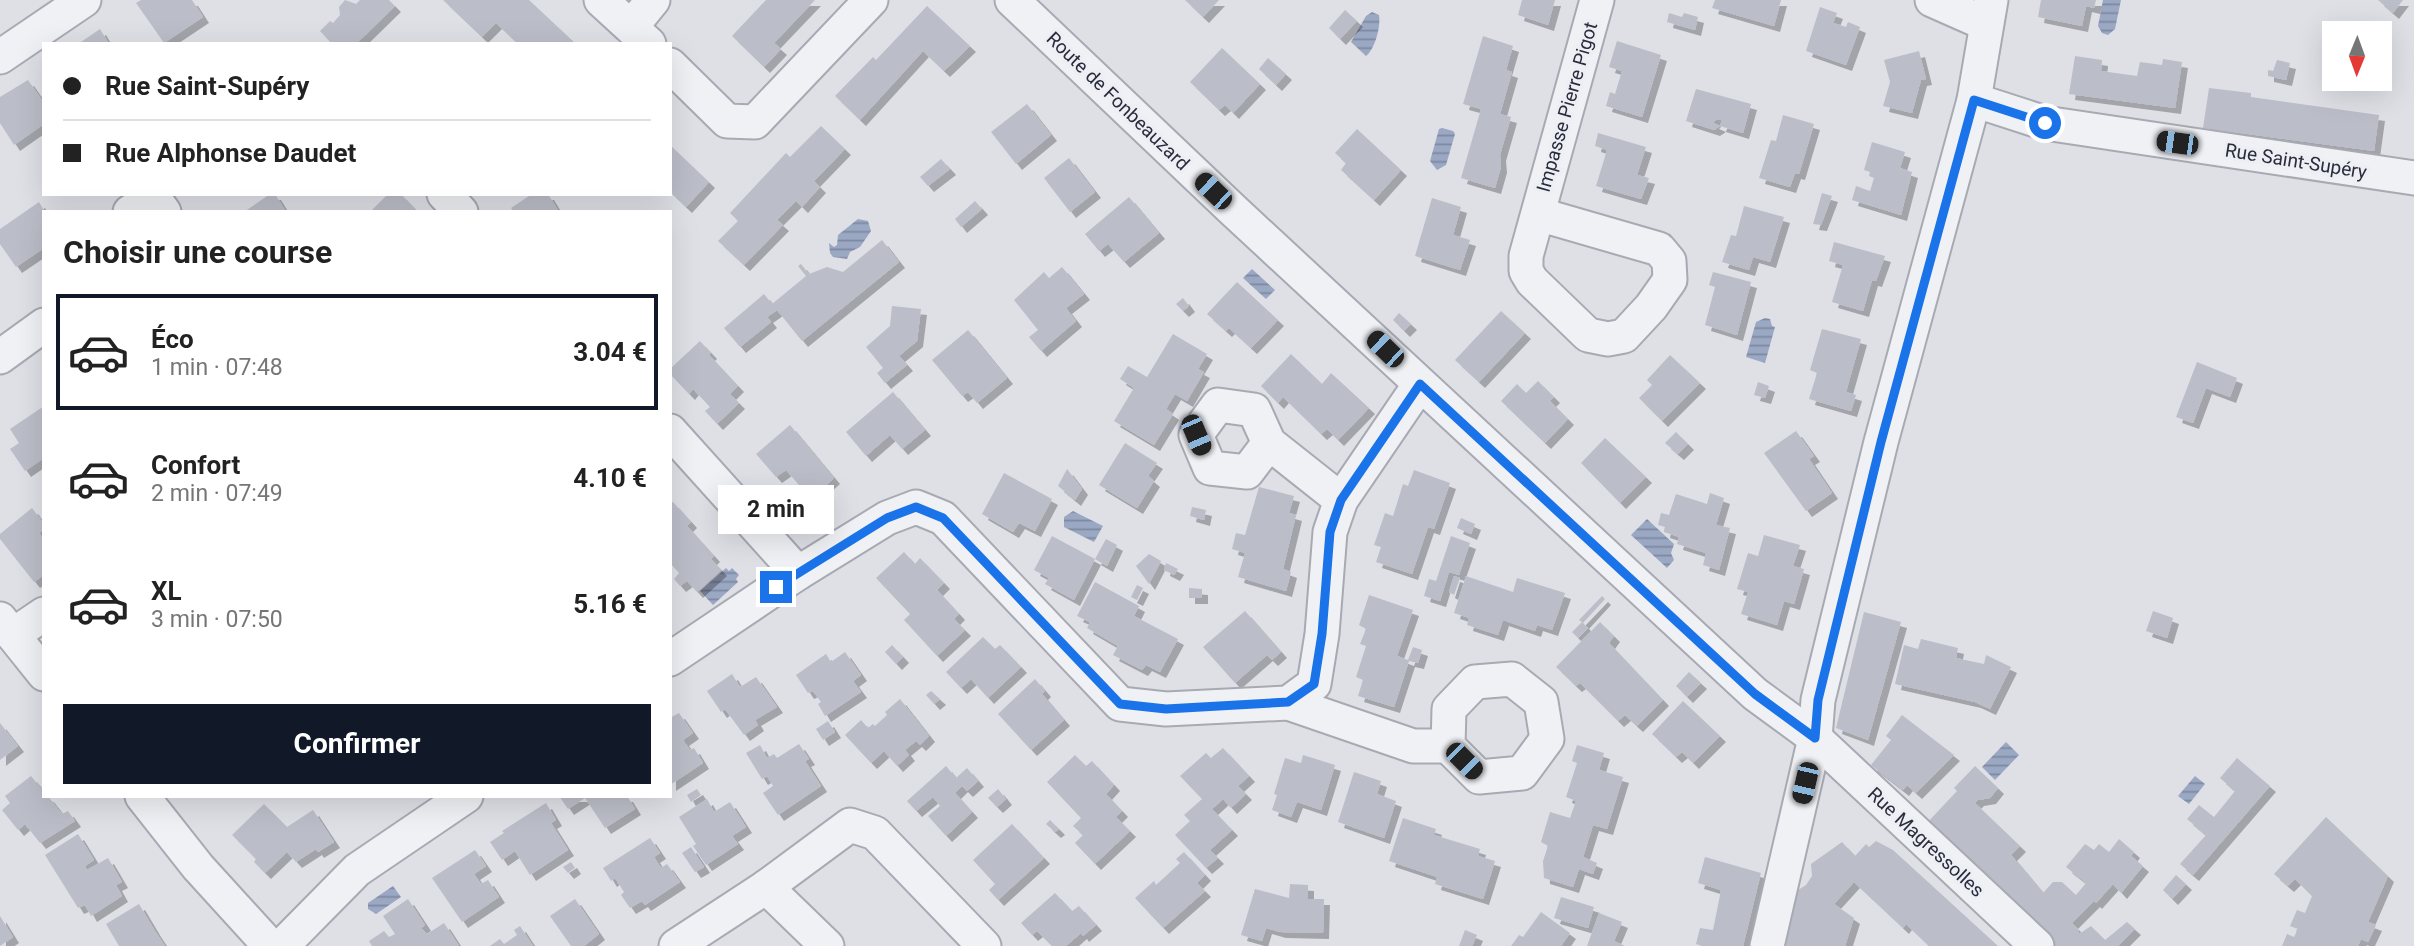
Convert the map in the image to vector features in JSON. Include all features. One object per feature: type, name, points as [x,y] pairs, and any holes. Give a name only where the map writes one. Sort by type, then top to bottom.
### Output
[{"type":"street","points":[[0,57],[84,0]]},
{"type":"street","points":[[601,0],[640,35],[653,0]]},
{"type":"street","points":[[672,67],[727,121],[755,122],[871,0]]},
{"type":"street","name":"Route de Fonbeauzard","points":[[1012,0],[1233,210],[1755,694],[1815,738]]},
{"type":"street","name":"Impasse Pierre Pigot","points":[[1538,214],[1659,248],[1670,261],[1670,280],[1651,307],[1624,336],[1608,339],[1588,335],[1532,281],[1526,271],[1526,256],[1597,0]]},
{"type":"street","points":[[1932,0],[1975,19],[1989,10]]},
{"type":"street","points":[[1767,946],[1815,738],[1818,700],[1881,442],[1974,100],[1989,10]]},
{"type":"street","name":"Rue Saint-Supéry","points":[[1974,100],[2045,123],[2414,178]]},
{"type":"street","points":[[446,196],[459,210]]},
{"type":"street","points":[[133,210],[153,197],[163,210]]},
{"type":"street","points":[[0,357],[42,326]]},
{"type":"street","points":[[1288,702],[1314,684],[1322,634],[1330,532],[1341,500],[1420,384]]},
{"type":"street","points":[[672,433],[798,573]]},
{"type":"street","points":[[1269,443],[1341,500]]},
{"type":"street","points":[[672,658],[798,573],[887,518],[916,507],[943,518],[1120,704],[1166,709],[1288,702],[1413,747],[1448,746]]},
{"type":"street","points":[[42,615],[7,627],[42,671]]},
{"type":"street","name":"Rue Magressolles","points":[[1815,738],[2036,946]]},
{"type":"street","points":[[144,798],[198,867],[270,946]]},
{"type":"street","points":[[282,946],[357,870],[463,798]]},
{"type":"street","points":[[676,946],[766,887],[850,825],[875,833],[984,946]]},
{"type":"street","points":[[766,887],[827,946]]},
{"type":"water","points":[[2103,0],[2121,0],[2115,29],[2108,35],[2102,33],[2098,26]]},
{"type":"water","points":[[1372,12],[1379,15],[1379,25],[1375,43],[1366,56],[1351,42],[1366,16]]},
{"type":"water","points":[[1439,129],[1455,134],[1446,165],[1437,170],[1430,161]]},
{"type":"water","points":[[858,219],[868,221],[871,231],[860,247],[850,252],[847,259],[833,257],[829,243],[834,247],[837,245],[838,235]]},
{"type":"water","points":[[1252,269],[1275,290],[1266,299],[1243,278]]},
{"type":"water","points":[[1770,319],[1775,327],[1765,363],[1746,357],[1756,322]]},
{"type":"water","points":[[1073,511],[1103,526],[1094,542],[1064,527],[1064,517]]},
{"type":"water","points":[[1647,519],[1674,544],[1671,553],[1674,560],[1667,568],[1631,535]]},
{"type":"water","points":[[726,568],[729,571],[732,568],[739,575],[736,579],[738,582],[713,605],[700,591]]},
{"type":"water","points":[[2006,742],[2019,755],[1995,780],[1982,767]]},
{"type":"water","points":[[2195,776],[2205,784],[2189,804],[2178,796]]},
{"type":"water","points":[[393,886],[401,897],[376,914],[368,909],[368,903]]},
{"type":"building","points":[[141,0],[192,0],[203,17],[163,42],[136,3]]},
{"type":"building","points":[[345,0],[356,4],[360,0],[389,0],[395,6],[358,42],[330,42],[320,31],[340,15],[339,7]]},
{"type":"building","points":[[443,0],[529,0],[574,42],[516,42],[496,23],[482,37]]},
{"type":"building","points":[[766,0],[815,0],[774,43],[781,49],[764,67],[732,36]]},
{"type":"building","points":[[1185,0],[1219,0],[1203,17]]},
{"type":"building","points":[[1522,0],[1555,0],[1548,25],[1518,15]]},
{"type":"building","points":[[1715,0],[1781,0],[1774,26],[1712,8]]},
{"type":"building","points":[[2041,0],[2096,0],[2094,8],[2086,6],[2082,26],[2038,17]]},
{"type":"building","points":[[2378,0],[2403,0],[2393,13]]},
{"type":"building","points":[[927,6],[970,46],[944,71],[923,51],[860,120],[835,96],[873,57],[876,60]]},
{"type":"building","points":[[1820,7],[1837,13],[1833,23],[1846,27],[1848,22],[1860,27],[1846,65],[1806,51]]},
{"type":"building","points":[[1345,10],[1357,21],[1340,39],[1329,28]]},
{"type":"building","points":[[1669,13],[1682,17],[1684,13],[1698,17],[1695,30],[1667,22]]},
{"type":"building","points":[[100,29],[108,42],[81,42]]},
{"type":"building","points":[[1483,36],[1513,46],[1506,70],[1512,72],[1500,114],[1511,117],[1500,155],[1501,167],[1495,188],[1461,178],[1481,109],[1463,104]]},
{"type":"building","points":[[1617,41],[1661,55],[1642,117],[1606,106],[1610,92],[1615,94],[1622,71],[1609,67]]},
{"type":"building","points":[[1222,48],[1260,84],[1233,113],[1225,105],[1219,110],[1190,82]]},
{"type":"building","points":[[1919,51],[1926,79],[1921,80],[1912,113],[1883,106],[1890,82],[1884,60]]},
{"type":"building","points":[[2075,56],[2102,60],[2101,71],[2137,76],[2140,62],[2162,65],[2163,59],[2182,62],[2175,108],[2069,94]]},
{"type":"building","points":[[1268,58],[1286,74],[1276,85],[1259,69]]},
{"type":"building","points":[[2277,60],[2290,63],[2286,80],[2268,76],[2268,70],[2273,71]]},
{"type":"building","points":[[28,80],[42,100],[42,125],[14,145],[0,123],[0,97]]},
{"type":"building","points":[[2209,88],[2251,93],[2251,97],[2379,115],[2374,151],[2203,128]]},
{"type":"building","points":[[1696,89],[1751,104],[1743,133],[1720,126],[1714,130],[1686,121]],"holes":[[[1717,119],[1722,120],[1720,126],[1713,123]]]},
{"type":"building","points":[[1027,104],[1051,135],[1016,164],[991,132]]},
{"type":"building","points":[[1783,115],[1814,124],[1799,174],[1795,173],[1790,187],[1759,178],[1771,140],[1776,141]]},
{"type":"building","points":[[821,126],[845,149],[814,181],[820,187],[802,207],[796,201],[777,220],[783,225],[744,265],[718,241],[738,221],[730,213],[786,153],[790,157]]},
{"type":"building","points":[[1357,129],[1401,170],[1374,200],[1341,170],[1346,163],[1335,153]]},
{"type":"building","points":[[1598,133],[1646,147],[1637,175],[1649,178],[1641,199],[1596,186],[1607,150],[1595,146]]},
{"type":"building","points":[[1872,142],[1905,152],[1900,168],[1912,172],[1901,215],[1852,200],[1856,186],[1870,191],[1874,178],[1869,176],[1870,172],[1864,170]]},
{"type":"building","points":[[672,147],[709,182],[686,207],[672,194]]},
{"type":"building","points":[[1069,158],[1095,192],[1070,212],[1044,178]]},
{"type":"building","points":[[941,159],[950,169],[928,186],[920,177]]},
{"type":"building","points":[[1822,193],[1832,196],[1821,225],[1813,224]]},
{"type":"building","points":[[267,196],[276,196],[285,210],[247,210]]},
{"type":"building","points":[[386,196],[403,196],[416,210],[372,210]]},
{"type":"building","points":[[529,196],[549,196],[558,210],[512,210],[511,208]]},
{"type":"building","points":[[1129,197],[1159,233],[1124,262],[1108,244],[1099,251],[1085,234]]},
{"type":"building","points":[[1432,198],[1461,207],[1453,235],[1470,240],[1460,270],[1415,256]]},
{"type":"building","points":[[975,201],[982,209],[961,227],[955,219]]},
{"type":"building","points":[[39,202],[44,210],[42,249],[16,267],[0,244],[0,229]]},
{"type":"building","points":[[1744,206],[1784,217],[1770,262],[1753,257],[1749,270],[1722,262],[1731,235],[1736,236]]},
{"type":"building","points":[[882,240],[899,262],[802,341],[777,310],[767,317],[771,322],[740,347],[724,328],[764,294],[772,304],[806,276],[798,266],[801,264],[809,274],[827,267],[843,272]]},
{"type":"building","points":[[1834,242],[1885,256],[1876,281],[1872,280],[1863,311],[1832,302],[1843,265],[1829,261]]},
{"type":"building","points":[[1062,267],[1084,294],[1066,308],[1076,321],[1041,351],[1029,337],[1038,330],[1014,300],[1044,272],[1049,278]]},
{"type":"building","points":[[1713,272],[1751,282],[1737,335],[1705,325],[1715,287],[1709,285]]},
{"type":"building","points":[[1237,282],[1278,320],[1251,348],[1229,328],[1226,331],[1207,314]]},
{"type":"building","points":[[1183,298],[1189,306],[1183,311],[1176,304]]},
{"type":"building","points":[[892,306],[921,309],[917,341],[899,356],[907,365],[885,383],[877,373],[883,368],[866,347],[890,326]]},
{"type":"building","points":[[1501,311],[1525,333],[1479,382],[1455,360]]},
{"type":"building","points":[[1399,313],[1411,324],[1404,331],[1393,320]]},
{"type":"building","points":[[1822,329],[1861,339],[1846,392],[1856,395],[1851,411],[1809,399],[1817,373],[1810,370]]},
{"type":"building","points":[[968,330],[1007,378],[977,403],[968,392],[962,396],[932,360]]},
{"type":"building","points":[[1173,334],[1207,354],[1198,369],[1204,372],[1187,401],[1175,394],[1166,409],[1173,414],[1154,445],[1114,421],[1134,388],[1120,379],[1128,366],[1147,377]]},
{"type":"building","points":[[700,341],[711,353],[709,355],[738,386],[730,394],[739,403],[717,424],[705,411],[710,407],[693,389],[689,394],[672,376],[672,367]]},
{"type":"building","points":[[1291,354],[1322,384],[1331,373],[1369,408],[1338,440],[1327,429],[1321,434],[1283,397],[1278,403],[1261,386]]},
{"type":"building","points":[[1670,355],[1700,383],[1662,421],[1639,398],[1652,385],[1647,380]]},
{"type":"building","points":[[2197,362],[2237,378],[2230,397],[2206,388],[2193,423],[2176,417]]},
{"type":"building","points":[[1538,381],[1554,397],[1550,401],[1568,419],[1545,443],[1501,401],[1517,384],[1526,393]]},
{"type":"building","points":[[1758,382],[1769,386],[1765,398],[1754,395]]},
{"type":"building","points":[[893,392],[925,430],[902,449],[890,435],[866,456],[846,432]]},
{"type":"building","points":[[42,407],[42,459],[25,471],[10,449],[19,443],[10,429]]},
{"type":"building","points":[[790,425],[834,478],[811,499],[786,470],[776,477],[756,454]]},
{"type":"building","points":[[1796,431],[1814,456],[1809,459],[1832,493],[1806,511],[1764,453]]},
{"type":"building","points":[[1676,432],[1688,444],[1678,454],[1665,443]]},
{"type":"building","points":[[1605,438],[1646,477],[1620,503],[1581,463]]},
{"type":"building","points":[[1125,443],[1157,463],[1148,476],[1154,481],[1137,508],[1099,485]]},
{"type":"building","points":[[1067,469],[1082,489],[1075,500],[1058,486]]},
{"type":"building","points":[[1414,470],[1450,483],[1434,529],[1428,527],[1412,574],[1376,562],[1381,547],[1374,545],[1385,513],[1393,516],[1403,484],[1408,486]]},
{"type":"building","points":[[1004,473],[1052,499],[1035,531],[1019,523],[1013,532],[982,514]]},
{"type":"building","points":[[1259,487],[1294,496],[1289,513],[1296,515],[1283,569],[1291,572],[1286,591],[1238,577],[1245,553],[1232,549],[1236,533],[1245,535]]},
{"type":"building","points":[[1710,493],[1724,498],[1716,525],[1730,528],[1719,570],[1703,565],[1706,553],[1677,544],[1679,537],[1664,532],[1665,527],[1658,525],[1661,513],[1669,515],[1676,494],[1707,504]]},
{"type":"building","points":[[672,503],[691,522],[687,526],[714,556],[711,559],[721,570],[697,592],[687,581],[680,586],[674,579],[679,573],[672,565]]},
{"type":"building","points":[[1192,507],[1206,510],[1204,520],[1190,516]]},
{"type":"building","points":[[32,508],[42,521],[42,531],[39,533],[42,537],[42,576],[34,582],[0,539],[0,534]]},
{"type":"building","points":[[1461,518],[1475,524],[1471,534],[1457,528]]},
{"type":"building","points":[[1764,535],[1800,545],[1793,566],[1804,569],[1794,604],[1784,601],[1777,625],[1741,614],[1748,592],[1737,589],[1748,553],[1758,556]]},
{"type":"building","points":[[1052,536],[1095,559],[1074,600],[1045,584],[1049,578],[1034,570]]},
{"type":"building","points":[[1451,536],[1470,543],[1459,575],[1449,572],[1440,601],[1424,596],[1429,579],[1436,581]]},
{"type":"building","points":[[1106,539],[1117,545],[1107,566],[1095,559]]},
{"type":"building","points":[[904,552],[915,564],[920,558],[944,583],[937,590],[959,614],[954,619],[965,630],[937,656],[904,620],[910,614],[876,578]]},
{"type":"building","points":[[1149,554],[1161,561],[1149,584],[1136,566]]},
{"type":"building","points":[[1166,563],[1178,569],[1174,575],[1164,570]]},
{"type":"building","points":[[1454,576],[1460,578],[1454,595],[1449,592]]},
{"type":"building","points":[[1466,576],[1513,592],[1517,578],[1565,593],[1552,630],[1537,625],[1535,631],[1503,620],[1498,635],[1467,625],[1469,618],[1454,613]]},
{"type":"building","points":[[1095,582],[1139,606],[1134,616],[1178,639],[1160,672],[1146,665],[1142,670],[1113,655],[1118,646],[1087,628],[1090,622],[1077,616]]},
{"type":"building","points":[[1137,585],[1143,588],[1137,600],[1131,597]]},
{"type":"building","points":[[1189,588],[1202,589],[1202,598],[1189,598]]},
{"type":"building","points":[[1369,595],[1413,610],[1397,656],[1408,660],[1413,647],[1422,650],[1418,663],[1409,661],[1394,707],[1358,696],[1363,680],[1356,677],[1366,646],[1360,644],[1366,629],[1359,625]]},
{"type":"building","points":[[1602,596],[1605,599],[1583,623],[1588,628],[1578,638],[1572,632],[1582,622],[1579,620]]},
{"type":"building","points":[[1245,611],[1281,652],[1272,660],[1267,655],[1235,683],[1203,647]]},
{"type":"building","points":[[2153,611],[2173,618],[2167,638],[2146,631]]},
{"type":"building","points":[[1864,612],[1901,622],[1868,740],[1836,728]]},
{"type":"building","points":[[1600,622],[1614,636],[1609,643],[1663,700],[1637,726],[1625,715],[1618,721],[1580,683],[1576,686],[1556,667]]},
{"type":"building","points":[[983,637],[995,649],[1000,645],[1021,667],[988,698],[971,679],[961,688],[946,672]]},
{"type":"building","points":[[1921,639],[1958,648],[1956,658],[1984,664],[1986,655],[2011,667],[1990,709],[1975,702],[1895,684],[1904,645],[1918,649]]},
{"type":"building","points":[[892,645],[903,657],[896,664],[885,652]]},
{"type":"building","points":[[845,652],[861,675],[853,681],[861,692],[825,716],[818,704],[821,702],[813,691],[808,693],[796,675],[826,654],[831,662]]},
{"type":"building","points":[[1689,672],[1701,683],[1687,697],[1676,686]]},
{"type":"building","points":[[732,674],[740,687],[756,677],[777,707],[755,720],[758,725],[744,735],[725,709],[721,712],[707,691]]},
{"type":"building","points":[[1035,679],[1045,691],[1042,694],[1064,720],[1031,750],[998,714]]},
{"type":"building","points":[[931,691],[940,699],[934,704],[926,695]]},
{"type":"building","points":[[900,699],[929,736],[920,745],[916,741],[905,750],[909,755],[897,766],[884,751],[871,763],[845,735],[861,720],[868,728],[873,724],[875,726],[887,715],[885,712]]},
{"type":"building","points":[[1683,701],[1720,736],[1693,763],[1682,752],[1676,757],[1652,734]]},
{"type":"building","points":[[679,713],[693,733],[683,740],[690,750],[694,748],[703,763],[672,784],[672,717]]},
{"type":"building","points":[[1902,715],[1954,755],[1916,793],[1907,785],[1903,790],[1871,765],[1891,740],[1886,736]]},
{"type":"building","points":[[828,721],[835,732],[823,740],[816,729]]},
{"type":"building","points":[[0,723],[18,746],[0,760]]},
{"type":"building","points":[[799,744],[809,759],[805,761],[821,786],[778,815],[763,793],[773,786],[767,776],[762,779],[746,753],[760,745],[767,758],[774,754],[777,758]]},
{"type":"building","points":[[1577,745],[1604,753],[1599,770],[1623,777],[1607,829],[1593,825],[1583,857],[1597,863],[1593,874],[1579,869],[1573,887],[1544,878],[1543,861],[1548,846],[1541,842],[1550,812],[1570,818],[1576,801],[1566,797],[1577,763],[1572,761]]},
{"type":"building","points":[[1223,748],[1249,776],[1238,786],[1246,794],[1231,808],[1223,799],[1212,809],[1232,830],[1210,850],[1218,858],[1206,868],[1175,835],[1190,821],[1184,815],[1202,799],[1180,776],[1206,753],[1211,758]]},
{"type":"building","points":[[1075,755],[1086,766],[1092,761],[1114,785],[1106,794],[1122,811],[1116,817],[1130,831],[1095,864],[1075,843],[1083,835],[1073,826],[1081,818],[1047,782]]},
{"type":"building","points":[[1303,755],[1335,765],[1321,810],[1297,802],[1291,817],[1272,810],[1277,795],[1274,794],[1285,758],[1301,763]]},
{"type":"building","points":[[2237,758],[2270,786],[2193,875],[2180,864],[2206,835],[2187,819],[2199,805],[2214,817],[2235,791],[2220,778]]},
{"type":"building","points":[[946,766],[956,778],[967,768],[978,781],[967,791],[962,786],[955,793],[972,812],[946,836],[928,816],[940,806],[933,797],[916,811],[907,801]]},
{"type":"building","points":[[1975,766],[1998,788],[1990,798],[1975,803],[2020,846],[2011,855],[2043,893],[2053,882],[2062,882],[2076,895],[2086,883],[2066,867],[2085,844],[2094,850],[2099,844],[2109,852],[2119,839],[2134,852],[2131,856],[2143,866],[2121,893],[2113,884],[2072,923],[2079,934],[2091,926],[2105,940],[2127,922],[2135,929],[2118,946],[2055,946],[1925,825],[1957,791],[1954,788]]},
{"type":"building","points":[[1354,772],[1381,781],[1377,794],[1396,801],[1384,838],[1338,822]]},
{"type":"building","points":[[31,776],[42,790],[42,798],[50,798],[62,814],[68,811],[75,821],[40,843],[25,824],[18,830],[2,810],[10,803],[5,796]]},
{"type":"building","points":[[697,789],[701,795],[691,802],[687,795]]},
{"type":"building","points":[[998,789],[1006,799],[997,807],[988,798]]},
{"type":"building","points":[[560,798],[585,798],[568,809]]},
{"type":"building","points":[[585,798],[628,798],[635,809],[605,828]]},
{"type":"building","points":[[707,799],[714,812],[730,802],[746,827],[732,836],[738,844],[706,865],[679,817]]},
{"type":"building","points":[[546,803],[556,820],[551,823],[568,850],[530,875],[515,851],[502,860],[490,842],[504,833],[502,831]]},
{"type":"building","points":[[264,804],[287,827],[313,810],[334,842],[318,852],[316,849],[296,862],[287,852],[265,873],[254,862],[256,859],[232,835]]},
{"type":"building","points":[[2326,817],[2388,876],[2368,922],[2376,925],[2368,942],[2361,939],[2358,946],[2282,946],[2287,934],[2294,937],[2298,929],[2290,926],[2297,910],[2305,913],[2312,896],[2295,879],[2288,886],[2274,874]]},
{"type":"building","points":[[1403,818],[1436,829],[1434,835],[1480,849],[1478,856],[1495,861],[1483,899],[1435,884],[1437,877],[1389,861]]},
{"type":"building","points":[[1050,820],[1059,829],[1055,832],[1046,824]]},
{"type":"building","points":[[1012,824],[1044,858],[998,900],[989,890],[995,884],[973,860]]},
{"type":"building","points":[[78,834],[94,860],[85,866],[87,870],[108,858],[122,882],[116,885],[122,896],[91,916],[85,905],[78,908],[45,855]]},
{"type":"building","points":[[650,838],[660,853],[654,857],[661,868],[667,864],[680,882],[645,905],[642,901],[630,908],[621,895],[624,892],[615,878],[611,881],[603,868]]},
{"type":"building","points":[[1876,841],[1893,850],[1998,946],[1929,946],[1906,924],[1903,928],[1854,882],[1834,904],[1854,918],[1845,946],[1784,946],[1798,890],[1806,885],[1812,876],[1811,864],[1842,842],[1855,856],[1866,844],[1869,847]]},
{"type":"building","points":[[691,847],[704,867],[695,872],[682,853]]},
{"type":"building","points":[[475,850],[486,866],[474,874],[481,884],[488,880],[499,897],[462,922],[432,878]]},
{"type":"building","points":[[1184,852],[1205,875],[1197,883],[1205,891],[1163,928],[1135,898],[1154,881],[1156,885],[1180,863],[1176,859]]},
{"type":"building","points":[[1705,857],[1761,873],[1743,946],[1696,944],[1700,928],[1713,930],[1721,890],[1698,883]]},
{"type":"building","points":[[571,862],[575,868],[568,873],[563,867]]},
{"type":"building","points":[[2176,875],[2186,884],[2172,899],[2163,890]]},
{"type":"building","points":[[1290,884],[1308,885],[1308,899],[1324,899],[1323,933],[1280,932],[1266,928],[1262,941],[1241,935],[1255,889],[1289,898]]},
{"type":"building","points":[[1055,893],[1072,911],[1079,906],[1096,925],[1066,946],[1052,946],[1037,931],[1032,935],[1021,923]]},
{"type":"building","points":[[1561,897],[1594,907],[1588,928],[1554,918]]},
{"type":"building","points":[[408,899],[425,925],[421,928],[427,934],[444,923],[459,946],[372,946],[369,941],[384,931],[389,937],[395,934],[383,916]]},
{"type":"building","points":[[575,899],[599,934],[584,946],[571,946],[550,916]]},
{"type":"building","points":[[139,904],[165,946],[119,946],[106,924]]},
{"type":"building","points":[[1541,912],[1570,933],[1561,946],[1511,946],[1519,935],[1523,937]]},
{"type":"building","points":[[1599,913],[1622,922],[1614,941],[1625,946],[1587,946]]},
{"type":"building","points":[[0,916],[13,937],[0,946]]},
{"type":"building","points":[[520,926],[533,946],[490,946],[500,939],[504,944],[517,935],[514,930]]},
{"type":"building","points":[[1465,930],[1477,935],[1472,946],[1459,946]]},
{"type":"route","points":[[776,587],[887,518],[916,507],[943,518],[1120,704],[1166,709],[1288,702],[1314,684],[1322,634],[1330,532],[1341,500],[1420,384],[1755,694],[1815,738],[1818,700],[1881,442],[1974,100],[2045,123]]}]
